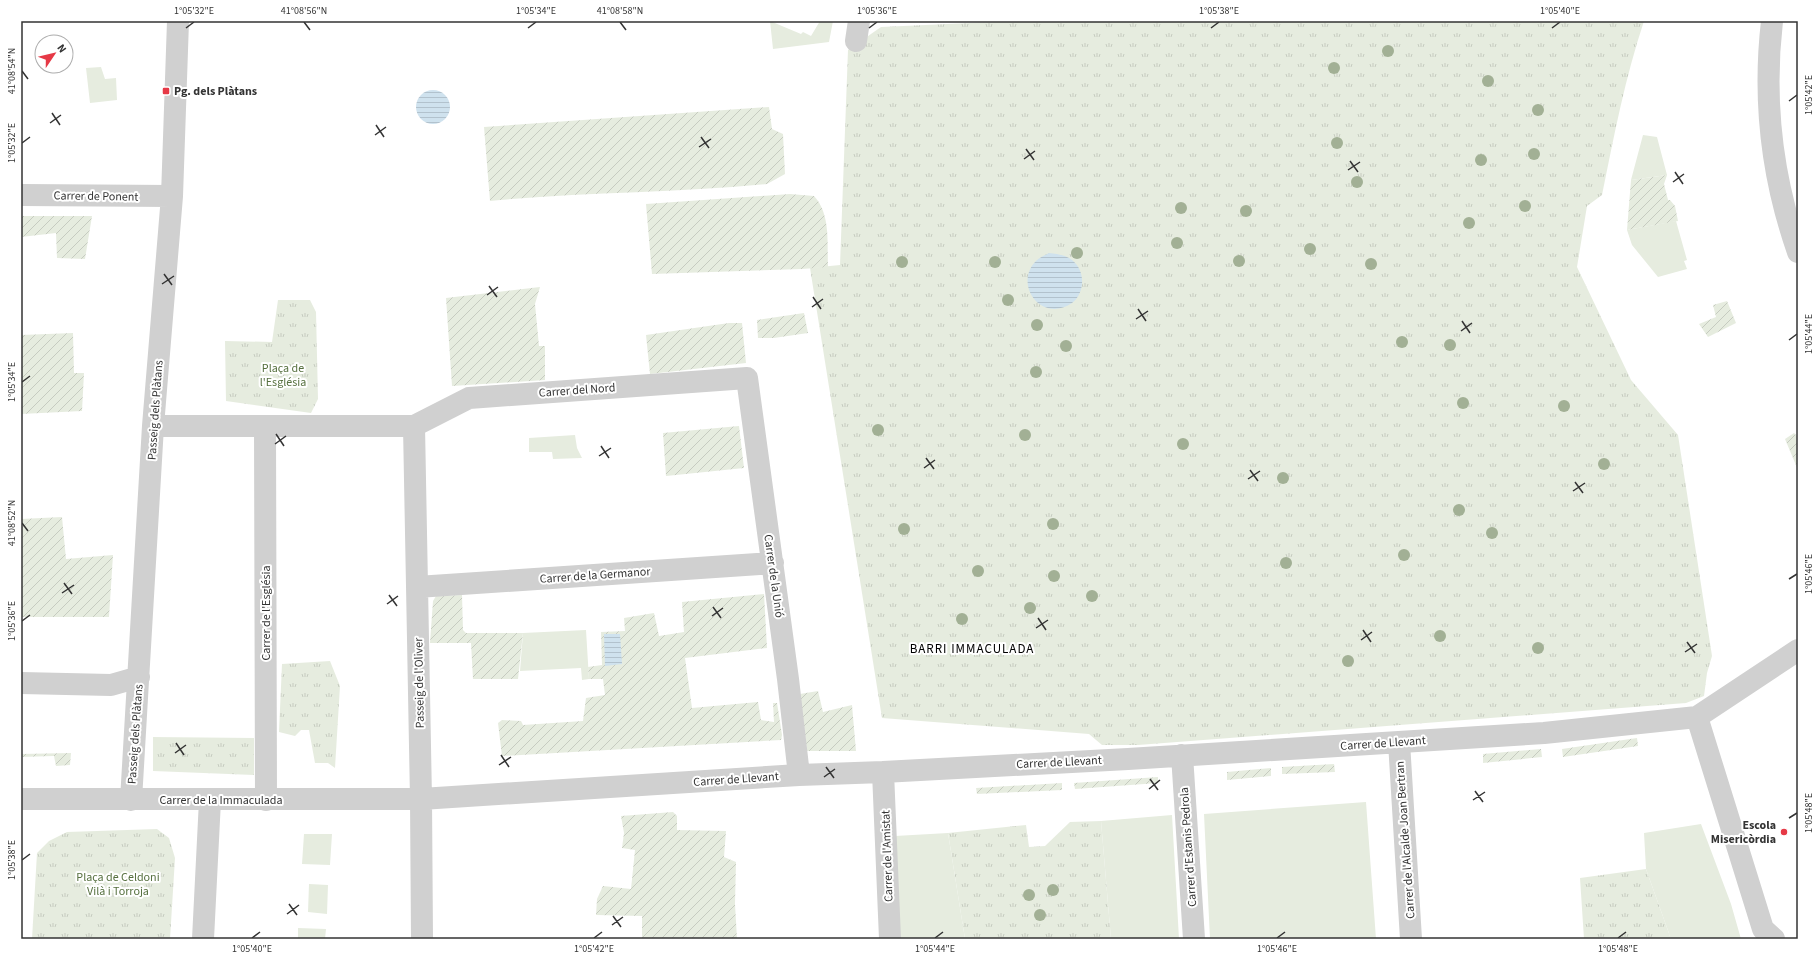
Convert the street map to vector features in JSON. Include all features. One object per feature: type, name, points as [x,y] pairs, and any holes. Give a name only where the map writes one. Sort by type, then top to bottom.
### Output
[{"type":"street","name":"Passeig dels Plàtans","points":[[131,800],[153,426],[172,196],[178,21]]},
{"type":"street","points":[[1772,21],[1768,55],[1769,123],[1777,174],[1790,230],[1798,252]]},
{"type":"street","name":"Carrer de Ponent","points":[[21,195],[172,196]]},
{"type":"street","name":"Carrer del Nord","points":[[414,426],[469,398],[748,378]]},
{"type":"street","name":"Carrer de la Unió","points":[[748,378],[773,563],[799,775]]},
{"type":"street","points":[[153,426],[414,426]]},
{"type":"street","name":"Passeig de l'Oliver","points":[[414,426],[422,939]]},
{"type":"street","name":"Carrer de l'Església","points":[[265,427],[266,800]]},
{"type":"street","name":"Carrer de la Germanor","points":[[417,587],[773,563]]},
{"type":"street","points":[[1766,936],[1697,717],[1798,650]]},
{"type":"street","points":[[21,683],[111,685],[139,677]]},
{"type":"street","name":"Carrer de Llevant","points":[[421,800],[799,775],[883,772],[1544,733],[1697,717]]},
{"type":"street","name":"Carrer de l'Alcalde Joan Bertran","points":[[1399,742],[1411,939]]},
{"type":"street","name":"Carrer d'Estanis Pedrola","points":[[1182,755],[1194,939]]},
{"type":"street","name":"Carrer de l'Amistat","points":[[883,772],[890,939]]},
{"type":"street","name":"Carrer de la Immaculada","points":[[21,799],[421,800]]},
{"type":"street","points":[[203,939],[210,800]]},
{"type":"green space","points":[[770,21],[801,34],[803,32],[811,36],[820,21],[833,21],[829,42],[773,49]]},
{"type":"green space","points":[[1014,21],[1644,21],[1626,86],[1602,195],[1587,206],[1577,267],[1631,380],[1678,435],[1712,656],[1707,673],[1704,696],[1686,703],[1138,745],[1102,745],[1089,734],[882,718],[810,268],[840,265],[848,50],[881,27]]},
{"type":"green space","points":[[101,67],[105,79],[116,78],[117,100],[90,103],[86,68]]},
{"type":"green space","points":[[769,107],[772,129],[783,134],[785,174],[767,184],[490,201],[484,127]]},
{"type":"green space","points":[[1643,135],[1657,137],[1667,175],[1631,180]]},
{"type":"green space","points":[[1667,175],[1664,184],[1668,200],[1670,200],[1675,206],[1678,221],[1627,230],[1631,180]]},
{"type":"green space","points":[[790,194],[814,196],[819,203],[826,220],[828,267],[652,274],[646,204]]},
{"type":"green space","points":[[21,216],[92,216],[85,259],[57,258],[56,233],[21,237]]},
{"type":"green space","points":[[1676,221],[1687,260],[1684,261],[1687,269],[1658,277],[1632,245],[1627,230]]},
{"type":"green space","points":[[540,287],[535,304],[539,346],[545,346],[545,380],[452,386],[446,298]]},
{"type":"green space","name":"Plaça de l'Església","points":[[278,300],[310,300],[316,312],[318,399],[311,413],[226,401],[225,341],[272,342]]},
{"type":"green space","points":[[1727,301],[1736,323],[1708,337],[1699,324],[1716,317],[1713,305]]},
{"type":"green space","points":[[804,313],[808,333],[774,338],[758,338],[757,320]]},
{"type":"green space","points":[[729,323],[742,323],[746,363],[650,374],[646,335]]},
{"type":"green space","points":[[73,333],[74,373],[84,373],[82,411],[21,414],[21,335]]},
{"type":"green space","points":[[739,426],[744,468],[666,476],[663,433]]},
{"type":"green space","points":[[1794,433],[1798,437],[1798,470],[1785,439]]},
{"type":"green space","points":[[575,435],[577,448],[582,458],[553,459],[552,452],[529,452],[529,438]]},
{"type":"green space","points":[[62,517],[66,559],[113,555],[109,617],[21,617],[21,519]]},
{"type":"green space","points":[[764,594],[767,648],[685,658],[692,708],[758,702],[761,720],[774,722],[773,703],[777,703],[782,735],[781,740],[502,756],[498,723],[502,720],[521,721],[523,725],[583,721],[586,698],[605,695],[603,679],[589,679],[588,667],[602,665],[601,632],[625,631],[624,618],[654,613],[659,636],[684,632],[682,602]]},
{"type":"green space","points":[[462,595],[463,630],[466,633],[523,633],[518,679],[473,679],[471,643],[430,643],[433,601],[436,596]]},
{"type":"green space","points":[[586,630],[589,679],[582,680],[581,668],[520,671],[523,633]]},
{"type":"green space","points":[[330,661],[340,686],[335,768],[328,763],[315,763],[309,730],[301,730],[295,736],[279,732],[282,664]]},
{"type":"green space","points":[[818,691],[823,712],[852,705],[856,751],[807,751],[800,694]]},
{"type":"green space","points":[[153,737],[254,738],[254,775],[153,771]]},
{"type":"green space","points":[[1637,738],[1638,746],[1563,757],[1562,749]]},
{"type":"green space","points":[[1541,749],[1542,757],[1483,763],[1483,754]]},
{"type":"green space","points":[[71,753],[70,765],[56,766],[54,756],[21,757],[21,754]]},
{"type":"green space","points":[[1334,764],[1335,772],[1282,774],[1282,767]]},
{"type":"green space","points":[[1271,768],[1271,776],[1227,780],[1227,772]]},
{"type":"green space","points":[[1158,777],[1158,783],[1075,789],[1074,783]]},
{"type":"green space","points":[[1062,783],[1062,790],[977,794],[976,788]]},
{"type":"green space","points":[[1366,802],[1376,939],[1210,939],[1204,814]]},
{"type":"green space","points":[[673,812],[677,816],[677,830],[726,831],[724,857],[736,862],[735,904],[737,939],[642,939],[642,916],[596,915],[597,899],[603,886],[631,889],[635,850],[622,848],[624,833],[621,816]]},
{"type":"green space","points":[[1172,815],[1179,939],[1111,939],[1101,821]]},
{"type":"green space","points":[[1101,821],[1111,939],[965,939],[948,833],[1026,825],[1029,847],[1045,846],[1070,822]]},
{"type":"green space","points":[[1701,824],[1731,904],[1741,939],[1671,939],[1646,869],[1644,833]]},
{"type":"green space","name":"Plaça de Celdoni Vilà i Torroja","points":[[157,829],[169,838],[175,858],[170,939],[32,939],[37,853],[49,841],[67,832]]},
{"type":"green space","points":[[948,833],[965,939],[899,939],[895,836]]},
{"type":"green space","points":[[304,834],[332,834],[330,865],[302,864]]},
{"type":"green space","points":[[1646,869],[1671,939],[1584,939],[1580,878]]},
{"type":"green space","points":[[309,884],[328,885],[327,914],[308,912]]},
{"type":"green space","points":[[298,928],[326,929],[325,939],[298,939]]},
{"type":"water","points":[[430,90],[436,90],[440,91],[447,97],[450,107],[449,114],[443,121],[436,124],[430,124],[426,123],[419,117],[416,110],[416,104],[417,100],[423,93]]},
{"type":"water","points":[[1049,253],[1070,258],[1077,265],[1082,276],[1081,288],[1076,299],[1072,303],[1061,308],[1050,309],[1041,305],[1029,290],[1028,280],[1030,270],[1037,260]]},
{"type":"water","points":[[604,634],[620,634],[622,664],[605,666]]},
{"type":"place","name":"Pg. dels Plàtans","points":[[166,91]]},
{"type":"place","name":"Escola Misericòrdia","points":[[1784,832]]},
{"type":"district","name":"BARRI IMMACULADA","points":[[972,648]]}]
